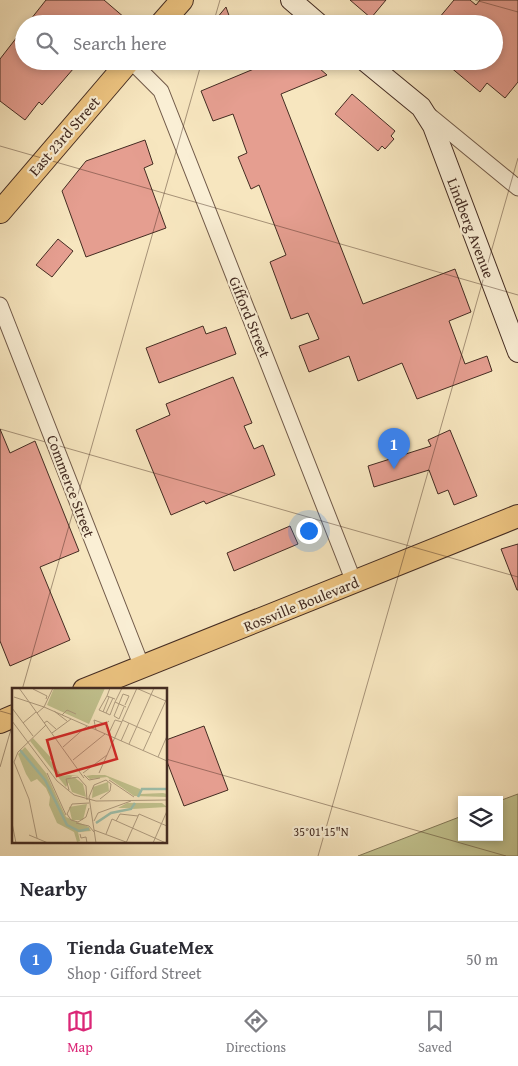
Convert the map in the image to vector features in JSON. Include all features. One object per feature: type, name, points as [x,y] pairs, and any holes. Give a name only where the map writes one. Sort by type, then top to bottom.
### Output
[{"type":"main road","points":[[169,15],[182,0]]},
{"type":"main road","points":[[291,0],[309,15]]},
{"type":"main road","name":"East 23rd Street","points":[[0,212],[122,70]]},
{"type":"main road","name":"Lindberg Avenue","points":[[376,70],[420,107],[433,126],[518,352]]},
{"type":"main road","name":"Rossville Boulevard","points":[[89,688],[518,516]]},
{"type":"main road","points":[[0,722],[12,717]]},
{"type":"street","name":"Gifford Street","points":[[139,70],[161,91],[354,582]]},
{"type":"street","points":[[420,107],[518,188]]},
{"type":"street","name":"Commerce Street","points":[[0,305],[142,667]]},
{"type":"green space","points":[[518,794],[518,856],[358,856],[458,818],[458,841],[503,841],[503,800]]},
{"type":"building","points":[[46,0],[104,0],[122,15],[34,15]]},
{"type":"building","points":[[350,0],[386,0],[374,15],[368,15]]},
{"type":"building","points":[[454,0],[470,0],[476,5],[480,0],[518,0],[518,82],[505,98],[487,83],[480,92],[454,70],[503,70],[503,15],[442,15]]},
{"type":"building","points":[[226,7],[229,15],[219,15]]},
{"type":"building","points":[[15,40],[15,70],[72,70],[42,105],[39,102],[25,120],[0,101],[0,59]]},
{"type":"building","points":[[251,70],[321,70],[327,75],[281,94],[363,304],[455,269],[471,312],[449,321],[465,364],[487,356],[492,371],[417,399],[402,363],[358,381],[349,356],[309,372],[299,346],[319,339],[308,313],[291,319],[270,262],[286,255],[259,185],[251,189],[238,157],[247,153],[233,114],[213,121],[201,91]]},
{"type":"building","points":[[352,94],[395,131],[391,136],[394,139],[385,149],[382,146],[378,151],[335,114]]},
{"type":"building","points":[[145,140],[153,164],[144,168],[166,228],[86,257],[62,191],[86,161]]},
{"type":"building","points":[[58,239],[73,251],[52,277],[36,265]]},
{"type":"building","points":[[203,326],[206,334],[226,327],[236,354],[159,383],[146,348]]},
{"type":"building","points":[[233,377],[252,423],[244,426],[254,449],[263,445],[275,475],[206,504],[204,501],[171,515],[136,430],[170,415],[166,404]]},
{"type":"building","points":[[0,429],[10,453],[35,441],[79,551],[40,567],[70,640],[10,666],[0,641]]},
{"type":"building","points":[[450,430],[477,496],[454,505],[448,490],[438,494],[429,470],[374,487],[368,466],[431,446],[428,440]]},
{"type":"building","points":[[290,526],[298,544],[234,571],[227,553]]},
{"type":"building","points":[[518,544],[518,590],[517,590],[501,549]]},
{"type":"building","points":[[204,726],[228,790],[184,806],[168,764],[168,739]]},
{"type":"place","name":"Tienda GuateMex","points":[[394,469]]}]
